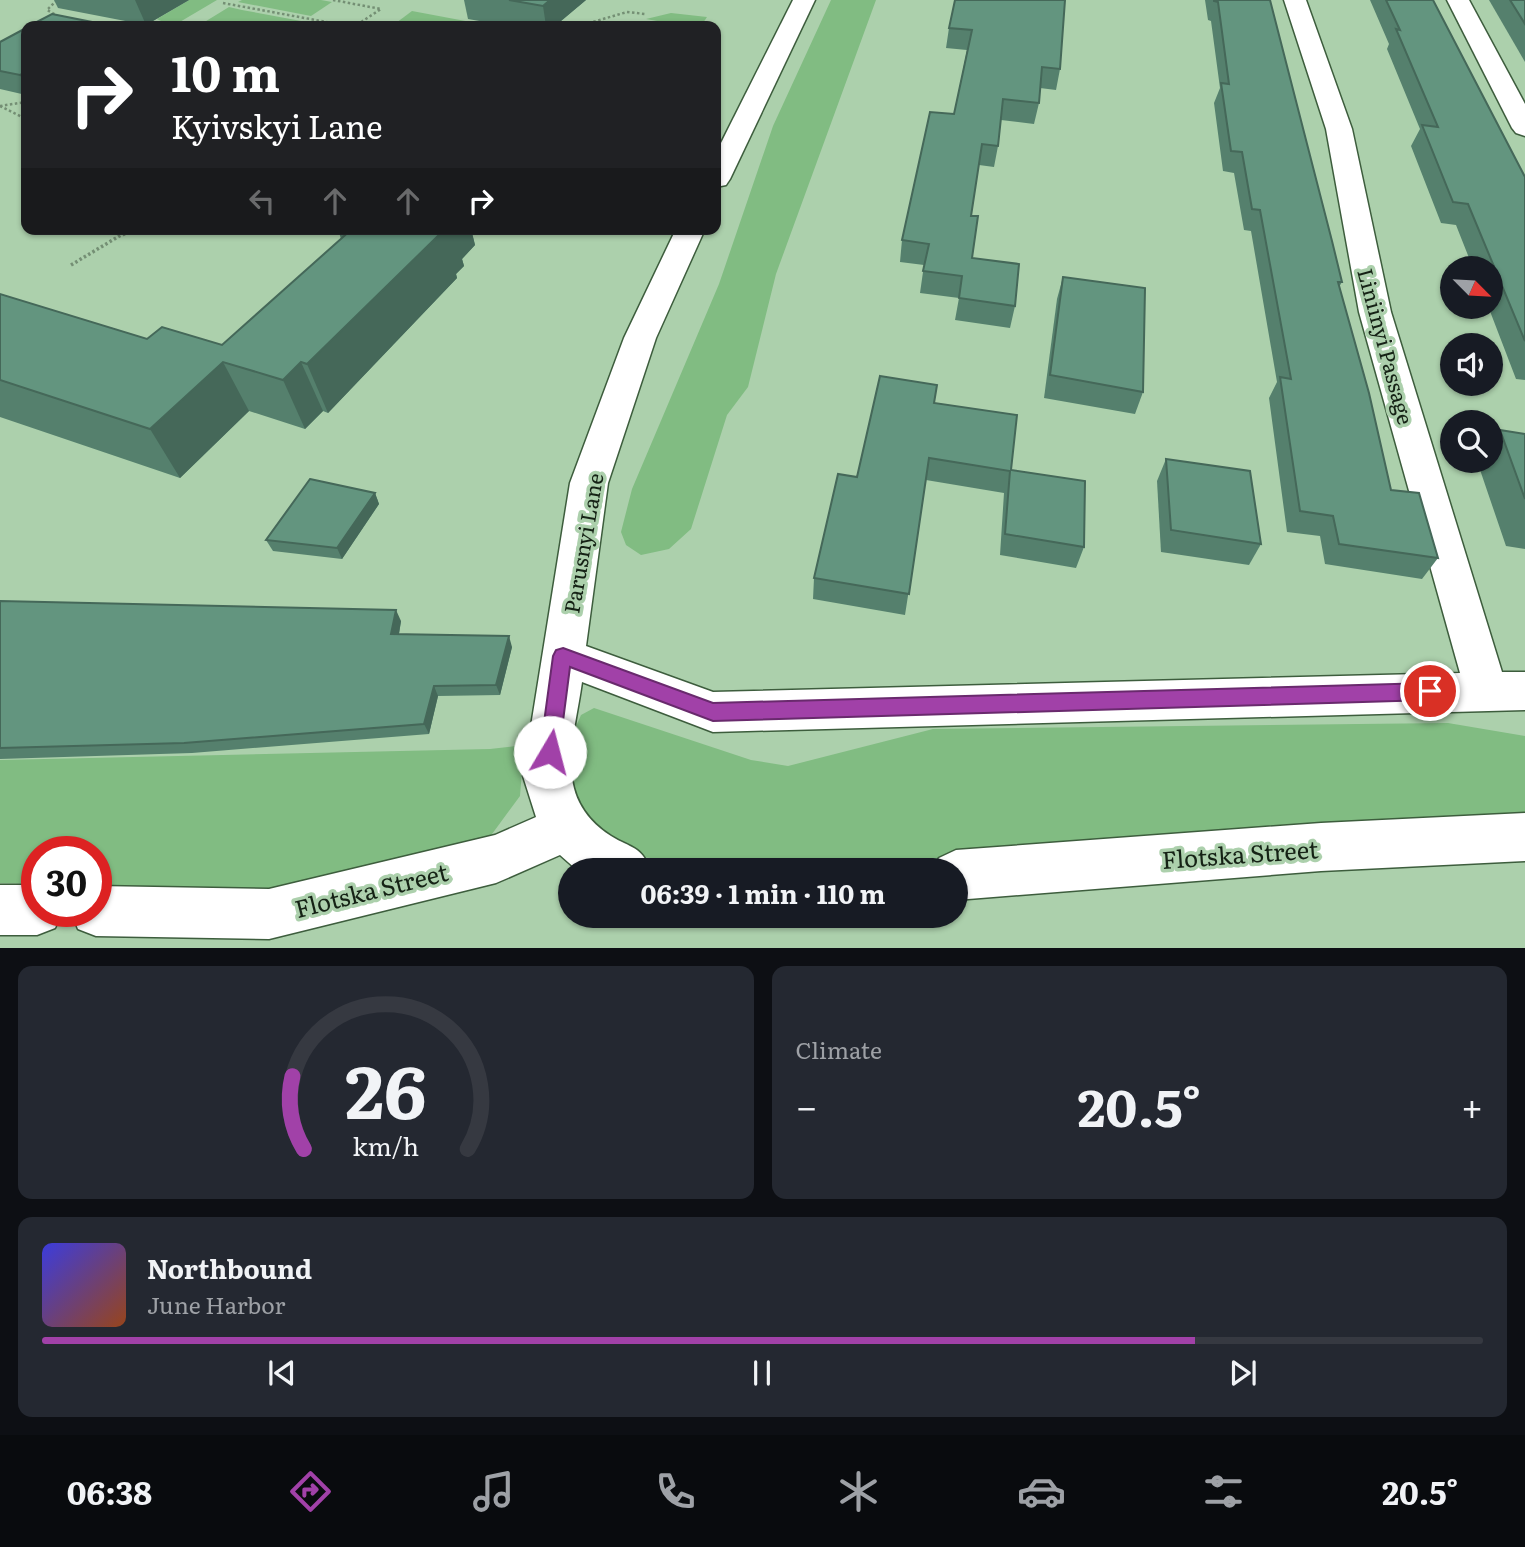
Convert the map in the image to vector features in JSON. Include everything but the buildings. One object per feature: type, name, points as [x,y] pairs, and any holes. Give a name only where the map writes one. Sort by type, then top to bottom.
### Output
[{"type":"street","points":[[721,169],[804,0]]},
{"type":"street","name":"Liniinyi Passage","points":[[1296,0],[1339,129],[1375,312],[1505,690]]},
{"type":"street","points":[[1458,0],[1525,128]]},
{"type":"street","name":"Parusnyi Lane","points":[[565,829],[553,806],[546,776],[589,483],[640,338],[688,235]]},
{"type":"street","points":[[563,656],[713,712],[1505,690]]},
{"type":"street","points":[[565,829],[602,858]]},
{"type":"street","name":"Flotska Street","points":[[112,911],[269,914],[496,859],[565,829]]},
{"type":"street","name":"Flotska Street","points":[[968,874],[1321,847],[1525,837]]},
{"type":"street","points":[[0,910],[21,910]]},
{"type":"path","points":[[45,20],[56,15],[47,10],[57,0]]},
{"type":"path","points":[[333,0],[381,9],[363,21]]},
{"type":"path","points":[[223,3],[321,21]]},
{"type":"path","points":[[596,21],[627,12],[645,14]]},
{"type":"path","points":[[0,106],[21,103]]},
{"type":"path","points":[[0,106],[21,116]]},
{"type":"path","points":[[71,265],[121,235]]},
{"type":"green space","points":[[189,0],[217,0],[181,21],[157,19]]},
{"type":"green space","points":[[831,0],[876,0],[776,274],[748,387],[727,415],[691,529],[669,549],[641,555],[626,545],[621,532],[632,489],[719,284],[773,126]]},
{"type":"green space","points":[[238,2],[332,2],[311,16]]},
{"type":"green space","points":[[229,7],[302,21],[206,21]]},
{"type":"green space","points":[[412,11],[465,21],[399,21]]},
{"type":"green space","points":[[671,13],[707,17],[704,21],[646,19]]},
{"type":"green space","points":[[594,708],[751,760],[788,766],[933,729],[1448,723],[1525,736],[1525,818],[1066,854],[964,858],[641,857],[595,833],[571,788],[574,731],[581,715]]},
{"type":"green space","points":[[524,745],[520,796],[484,845],[271,889],[112,885],[112,836],[21,836],[21,884],[0,883],[0,760],[490,749]]},
{"type":"route","points":[[550,752],[563,656],[713,712],[1430,691]]}]
